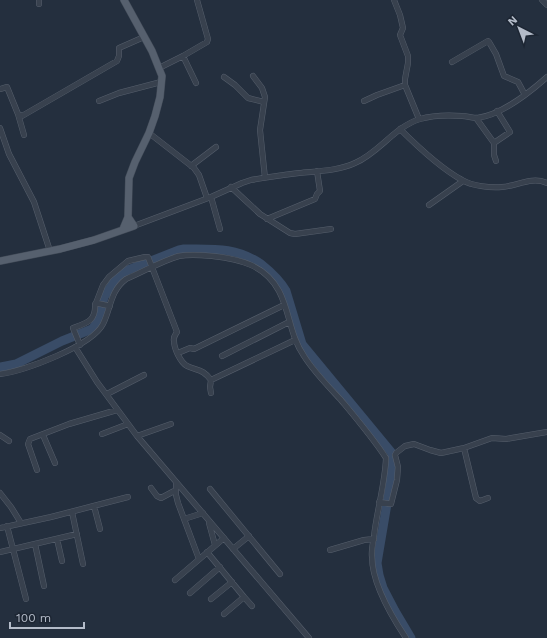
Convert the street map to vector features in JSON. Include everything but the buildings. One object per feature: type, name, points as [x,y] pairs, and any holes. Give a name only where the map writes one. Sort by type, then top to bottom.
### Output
[{"type":"main road","points":[[123,229],[128,217],[129,178],[137,156],[149,133],[158,105],[162,82],[160,68],[124,0]]},
{"type":"main road","points":[[0,261],[94,240],[134,226],[128,217]]},
{"type":"street","points":[[160,68],[206,42],[208,38],[197,0]]},
{"type":"street","points":[[394,0],[403,28],[400,35],[408,56],[405,85],[419,119]]},
{"type":"street","points":[[542,0],[547,5]]},
{"type":"street","points":[[18,114],[22,116],[117,60],[120,56],[119,48],[144,37]]},
{"type":"street","points":[[452,62],[488,41],[496,54],[504,76],[518,82],[525,95]]},
{"type":"street","points":[[183,56],[196,83]]},
{"type":"street","points":[[253,76],[264,92],[260,130],[265,178]]},
{"type":"street","points":[[224,77],[235,85],[248,98],[264,102]]},
{"type":"street","points":[[134,226],[251,180],[345,166],[361,160],[400,129],[419,119],[449,115],[476,118],[487,116],[525,95],[547,77]]},
{"type":"street","points":[[99,102],[119,93],[162,82]]},
{"type":"street","points":[[364,101],[405,85]]},
{"type":"street","points":[[0,89],[7,87],[18,114],[24,135]]},
{"type":"street","points":[[494,143],[510,132],[497,111]]},
{"type":"street","points":[[476,118],[494,143],[496,161]]},
{"type":"street","points":[[0,128],[9,154],[34,202],[50,251]]},
{"type":"street","points":[[400,129],[436,161],[463,181],[471,184],[501,187],[535,180],[547,182]]},
{"type":"street","points":[[149,133],[191,166],[199,175],[209,197],[220,229]]},
{"type":"street","points":[[191,166],[216,146]]},
{"type":"street","points":[[267,219],[315,199],[320,191],[317,171]]},
{"type":"street","points":[[429,205],[463,181]]},
{"type":"street","points":[[231,187],[252,207],[284,230],[295,234],[331,229]]},
{"type":"street","points":[[0,374],[27,367],[78,346],[90,338],[100,330],[108,305],[117,287],[150,263],[192,255],[241,260],[252,264],[268,276],[279,290],[298,348],[310,366],[342,402],[386,458],[381,502],[372,557],[379,588],[389,611],[406,638]]},
{"type":"street","points":[[212,393],[210,387],[211,380],[206,373],[184,363],[178,353],[174,342],[177,332],[150,263],[145,257],[132,260],[121,266],[104,282],[97,303],[94,305],[95,313],[91,319],[88,322],[73,328],[78,346],[97,382],[137,436],[309,638]]},
{"type":"street","points":[[97,303],[108,305]]},
{"type":"street","points":[[178,353],[190,348],[194,349],[284,305]]},
{"type":"street","points":[[222,356],[289,322]]},
{"type":"street","points":[[211,380],[295,340]]},
{"type":"street","points":[[107,394],[144,375]]},
{"type":"street","points":[[38,470],[28,442],[30,439],[69,424],[117,410]]},
{"type":"street","points":[[102,434],[128,424]]},
{"type":"street","points":[[137,436],[171,424]]},
{"type":"street","points":[[381,502],[391,504],[397,480],[398,467],[395,455],[405,446],[414,444],[441,453],[464,448],[492,438],[506,439],[547,432]]},
{"type":"street","points":[[0,435],[9,441]]},
{"type":"street","points":[[43,435],[55,463]]},
{"type":"street","points":[[464,448],[476,498],[480,501],[488,498]]},
{"type":"street","points":[[176,483],[178,503],[199,559]]},
{"type":"street","points":[[151,488],[160,498],[163,498],[176,490]]},
{"type":"street","points":[[210,489],[280,574]]},
{"type":"street","points":[[0,493],[12,507],[21,523]]},
{"type":"street","points":[[0,528],[72,512],[128,497]]},
{"type":"street","points":[[94,506],[100,529]]},
{"type":"street","points":[[72,512],[83,564]]},
{"type":"street","points":[[184,519],[202,513]]},
{"type":"street","points":[[208,520],[215,545]]},
{"type":"street","points":[[7,526],[26,599]]},
{"type":"street","points":[[0,552],[77,534]]},
{"type":"street","points":[[233,549],[249,536]]},
{"type":"street","points":[[175,580],[224,538]]},
{"type":"street","points":[[57,539],[62,561]]},
{"type":"street","points":[[330,550],[364,540],[374,539]]},
{"type":"street","points":[[35,544],[44,586]]},
{"type":"street","points":[[207,552],[252,606]]},
{"type":"street","points":[[190,593],[220,567]]},
{"type":"street","points":[[211,599],[232,582]]},
{"type":"street","points":[[224,614],[244,597]]},
{"type":"waterway","points":[[0,367],[16,364],[62,341],[92,329],[98,322],[104,297],[116,279],[128,270],[184,249],[224,250],[243,254],[252,258],[275,276],[286,291],[302,344],[392,453],[390,486],[377,563],[383,588],[411,638]]}]
